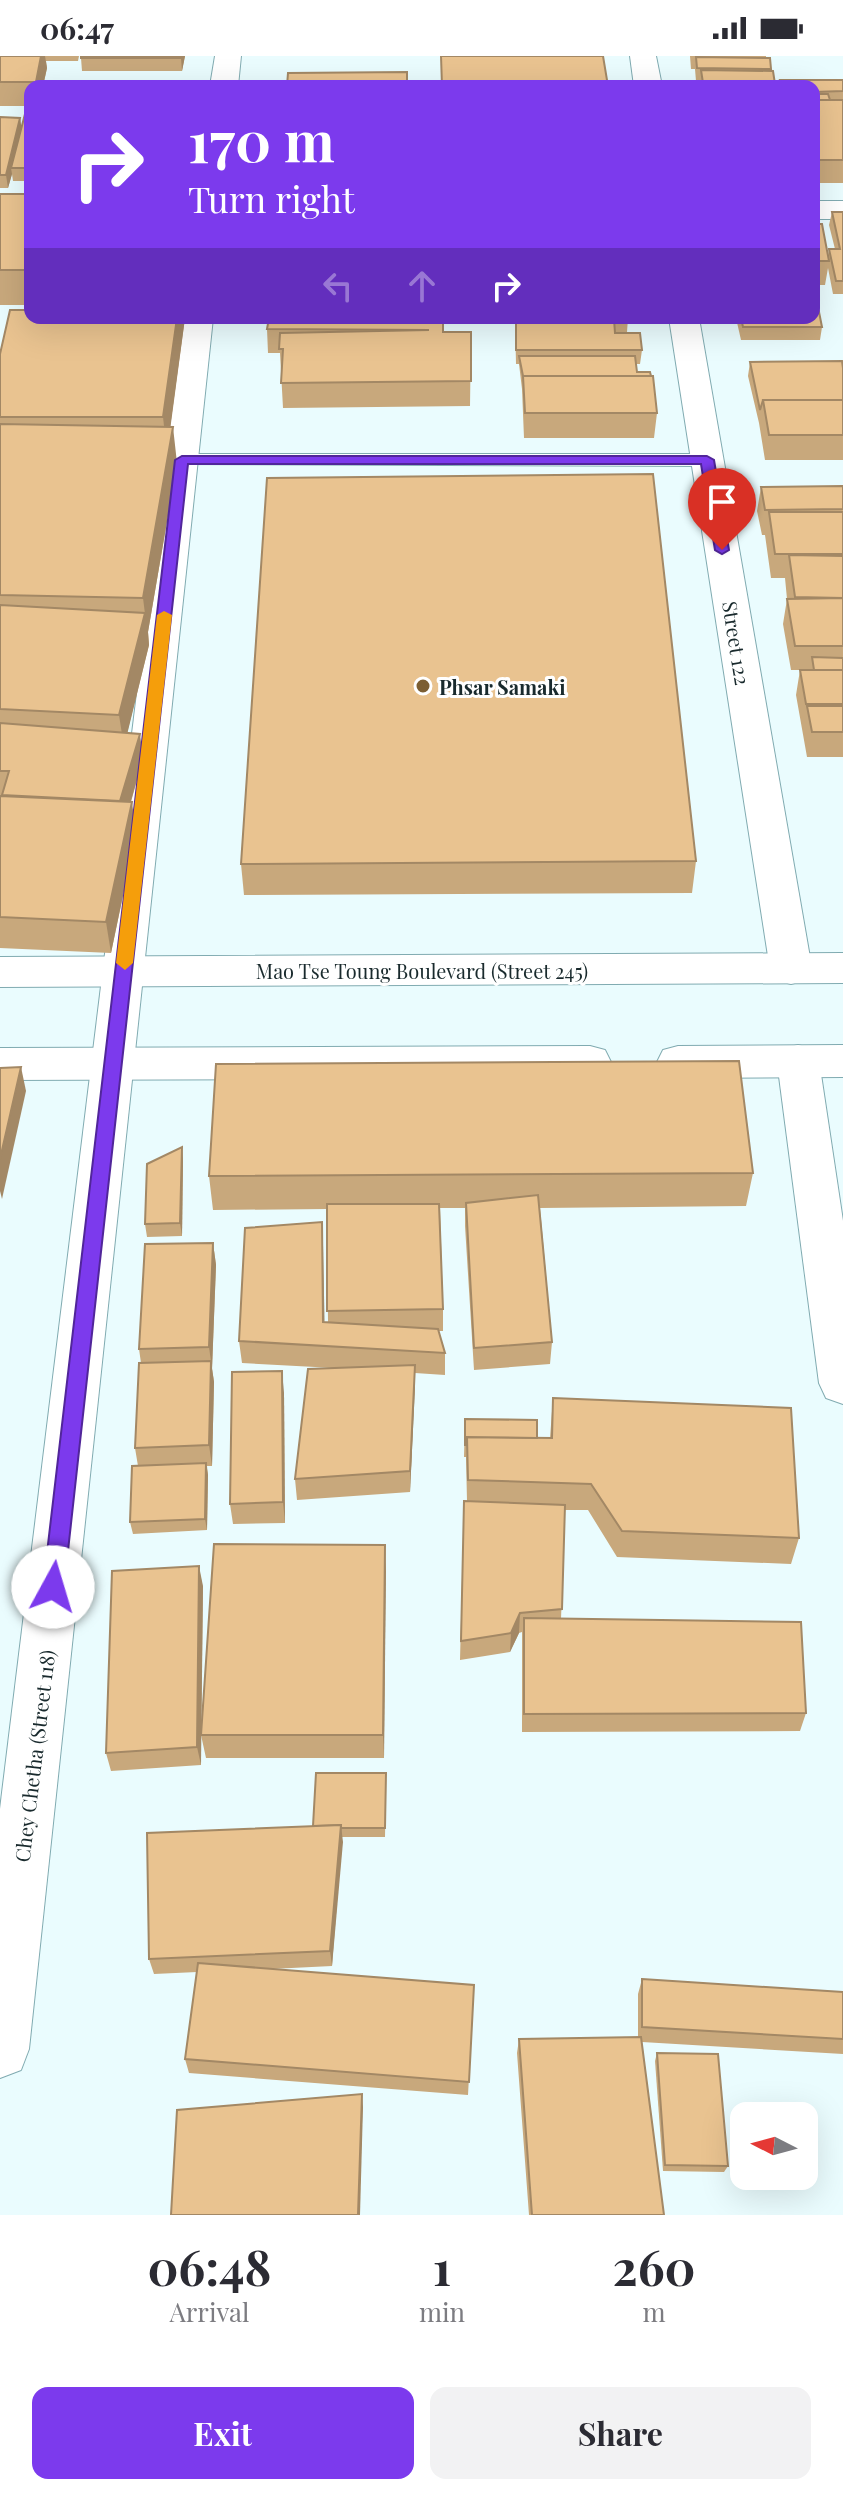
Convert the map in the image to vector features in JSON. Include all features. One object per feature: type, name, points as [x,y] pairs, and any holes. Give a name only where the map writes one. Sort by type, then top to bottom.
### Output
[{"type":"street","points":[[225,80],[228,56]]},
{"type":"street","points":[[643,56],[647,80]]},
{"type":"street","points":[[820,210],[843,210]]},
{"type":"street","name":"Chey Chetha (Street 118)","points":[[0,2049],[197,324]]},
{"type":"street","name":"Street 122","points":[[685,324],[791,969]]},
{"type":"street","name":"Mao Tse Toung Boulevard (Street 245)","points":[[0,972],[843,968]]},
{"type":"street","points":[[798,1061],[843,1383]]},
{"type":"street","points":[[0,1064],[843,1061]]},
{"type":"lane","points":[[182,460],[707,460]]},
{"type":"building","points":[[0,56],[41,56],[36,80],[0,82]]},
{"type":"building","points":[[81,56],[182,56],[81,58]]},
{"type":"building","points":[[441,56],[603,56],[607,80],[442,80]]},
{"type":"building","points":[[696,57],[770,58],[771,69],[697,68]]},
{"type":"building","points":[[701,70],[773,71],[774,80],[703,80]]},
{"type":"building","points":[[407,72],[407,80],[287,80],[288,73]]},
{"type":"building","points":[[820,80],[843,80],[843,91],[820,92]]},
{"type":"building","points":[[820,94],[828,94],[830,100],[820,100]]},
{"type":"building","points":[[820,100],[843,100],[843,160],[820,160]]},
{"type":"building","points":[[0,117],[20,118],[6,175],[0,175]]},
{"type":"building","points":[[24,118],[24,168],[11,168]]},
{"type":"building","points":[[0,194],[24,194],[24,270],[0,270]]},
{"type":"building","points":[[832,212],[843,212],[843,281],[836,281],[829,249],[840,249]]},
{"type":"building","points":[[820,224],[822,224],[829,261],[820,261]]},
{"type":"building","points":[[10,310],[24,310],[24,324],[176,324],[163,417],[0,417],[0,354]]},
{"type":"building","points":[[820,317],[822,327],[743,327],[742,324],[820,324]]},
{"type":"building","points":[[268,324],[443,324],[443,332],[471,332],[471,381],[281,383],[283,349],[279,349],[280,333],[429,330],[267,329]]},
{"type":"building","points":[[516,324],[614,324],[615,333],[640,333],[642,350],[516,350]]},
{"type":"building","points":[[519,356],[635,356],[637,372],[650,372],[651,376],[523,376]]},
{"type":"building","points":[[842,361],[843,400],[763,400],[760,410],[750,362]]},
{"type":"building","points":[[523,376],[653,376],[657,413],[525,413]]},
{"type":"building","points":[[763,400],[843,400],[843,435],[769,435]]},
{"type":"building","points":[[0,424],[173,427],[143,598],[0,595]]},
{"type":"building","points":[[653,474],[696,861],[241,864],[267,478]]},
{"type":"building","points":[[843,486],[843,509],[765,510],[761,487]]},
{"type":"building","points":[[769,512],[843,512],[843,554],[775,554]]},
{"type":"building","points":[[789,555],[843,556],[843,598],[795,597]]},
{"type":"building","points":[[843,598],[843,646],[795,646],[787,599]]},
{"type":"building","points":[[0,605],[145,613],[119,715],[0,709]]},
{"type":"building","points":[[812,657],[843,658],[843,670],[814,670]]},
{"type":"building","points":[[800,670],[843,670],[843,704],[806,704]]},
{"type":"building","points":[[807,706],[843,706],[843,732],[812,732]]},
{"type":"building","points":[[0,723],[140,734],[120,801],[2,795],[9,771],[0,771]]},
{"type":"building","points":[[0,796],[132,802],[106,922],[0,917]]},
{"type":"building","points":[[739,1061],[753,1173],[209,1176],[216,1064]]},
{"type":"building","points":[[21,1067],[0,1159],[0,1068]]},
{"type":"building","points":[[182,1147],[180,1223],[145,1224],[147,1164]]},
{"type":"building","points":[[538,1195],[552,1342],[474,1348],[466,1203]]},
{"type":"building","points":[[327,1204],[439,1204],[443,1309],[327,1311]]},
{"type":"building","points":[[322,1222],[323,1322],[438,1329],[445,1353],[239,1341],[245,1228]]},
{"type":"building","points":[[213,1243],[209,1347],[139,1349],[145,1244]]},
{"type":"building","points":[[211,1361],[209,1445],[135,1448],[139,1363]]},
{"type":"building","points":[[415,1365],[410,1471],[295,1479],[308,1369]]},
{"type":"building","points":[[282,1371],[283,1502],[230,1504],[232,1372]]},
{"type":"building","points":[[553,1398],[791,1408],[799,1538],[622,1531],[591,1484],[468,1480],[467,1437],[552,1438]]},
{"type":"building","points":[[465,1419],[537,1420],[537,1438],[467,1437],[465,1445]]},
{"type":"building","points":[[206,1463],[205,1519],[130,1522],[132,1466]]},
{"type":"building","points":[[464,1501],[565,1505],[562,1609],[520,1613],[511,1633],[461,1641]]},
{"type":"building","points":[[214,1544],[385,1545],[383,1735],[201,1735]]},
{"type":"building","points":[[199,1566],[197,1747],[106,1753],[112,1571]]},
{"type":"building","points":[[524,1618],[801,1622],[806,1713],[524,1714]]},
{"type":"building","points":[[316,1773],[386,1773],[385,1828],[313,1826]]},
{"type":"building","points":[[341,1825],[330,1951],[149,1959],[147,1833]]},
{"type":"building","points":[[198,1963],[474,1985],[469,2082],[185,2059]]},
{"type":"building","points":[[642,1979],[843,1992],[843,2039],[642,2027]]},
{"type":"building","points":[[641,2037],[664,2215],[532,2215],[519,2039]]},
{"type":"building","points":[[657,2053],[718,2054],[728,2166],[665,2165]]},
{"type":"building","points":[[362,2094],[358,2215],[171,2215],[177,2110]]},
{"type":"slow traffic","points":[[125,963],[164,615]]},
{"type":"place","name":"Phsar Samaki","points":[[423,686]]},
{"type":"route","points":[[53,1587],[182,460],[707,460],[722,550]]}]
